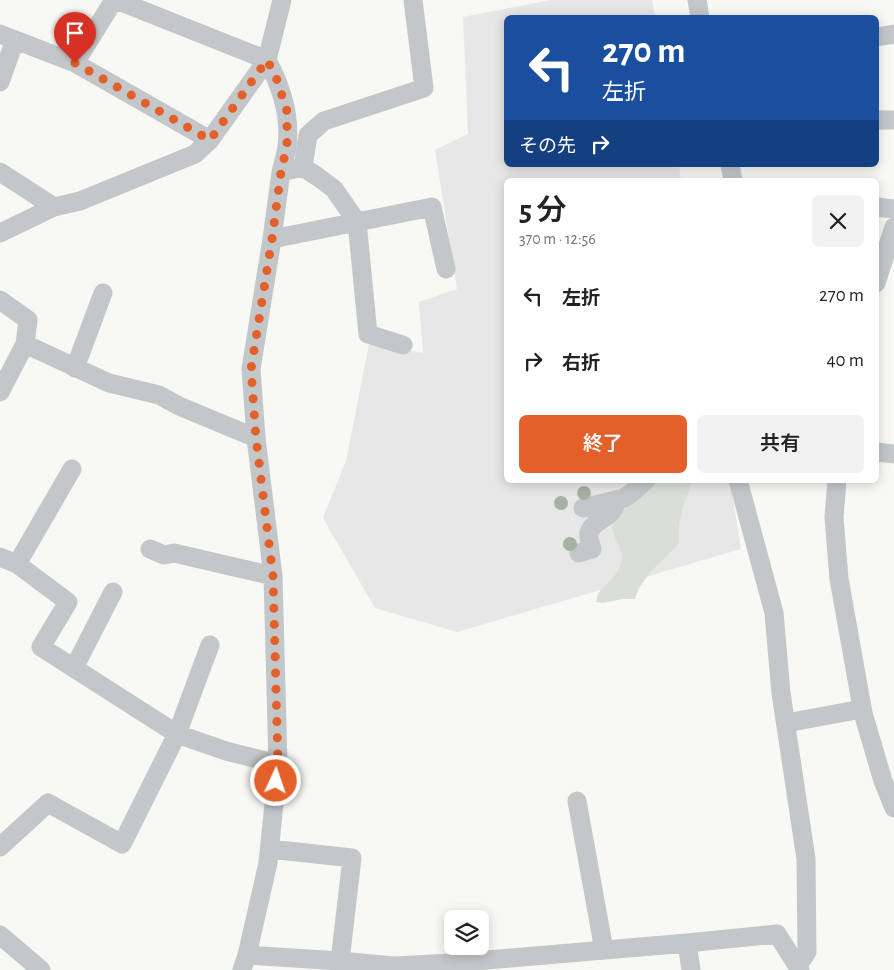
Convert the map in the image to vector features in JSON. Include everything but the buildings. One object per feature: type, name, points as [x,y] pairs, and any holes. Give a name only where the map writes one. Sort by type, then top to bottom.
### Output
[{"type":"street","points":[[75,63],[115,0],[267,60],[276,77],[287,111],[287,145],[281,172],[251,369],[256,438],[273,576],[278,764],[268,863],[245,963],[340,961],[394,968],[777,934],[799,967],[807,952],[806,858],[781,692],[774,613],[739,483]]},
{"type":"street","points":[[3,228],[54,207],[80,201],[195,154],[210,140],[267,60],[282,0]]},
{"type":"street","points":[[303,167],[308,135],[324,121],[424,88],[413,0]]},
{"type":"street","points":[[697,0],[700,15]]},
{"type":"street","points":[[879,37],[894,34]]},
{"type":"street","points":[[0,82],[8,37],[75,63],[210,140]]},
{"type":"street","points":[[879,120],[894,120]]},
{"type":"street","points":[[281,172],[303,167],[334,189],[357,222],[368,334],[403,345]]},
{"type":"street","points":[[0,172],[54,207]]},
{"type":"street","points":[[272,239],[432,207],[446,269]]},
{"type":"street","points":[[879,207],[894,209]]},
{"type":"street","points":[[879,274],[894,227]]},
{"type":"street","points":[[75,368],[103,293]]},
{"type":"street","points":[[0,300],[28,320],[24,344],[0,392]]},
{"type":"street","points":[[24,344],[109,383],[159,395],[179,406],[256,438]]},
{"type":"street","points":[[879,452],[894,454]]},
{"type":"street","points":[[72,470],[8,561],[68,602],[41,647],[177,734],[226,751],[278,764]]},
{"type":"street","points":[[583,508],[624,498],[642,483]]},
{"type":"street","points":[[837,483],[834,517],[839,579],[862,709],[889,780],[894,808]]},
{"type":"street","points":[[579,553],[592,549],[589,533],[612,511],[616,506],[616,500]]},
{"type":"street","points":[[150,549],[164,555],[174,553],[273,576]]},
{"type":"street","points":[[74,668],[113,592]]},
{"type":"street","points":[[0,847],[48,803],[122,844],[177,734],[210,645]]},
{"type":"street","points":[[786,723],[862,709]]},
{"type":"street","points":[[577,801],[604,950]]},
{"type":"street","points":[[270,848],[352,858],[340,961]]},
{"type":"street","points":[[0,935],[42,970]]},
{"type":"street","points":[[687,943],[691,970]]},
{"type":"shaded area","points":[[551,0],[652,0],[655,15],[504,15],[504,167],[679,167],[681,178],[504,178],[504,483],[730,483],[741,549],[457,632],[375,608],[323,518],[346,461],[369,344],[423,353],[419,302],[457,289],[435,150],[468,134],[463,17]]},
{"type":"shaded area","points":[[651,483],[692,483],[679,524],[679,543],[651,571],[639,588],[635,599],[603,603],[596,602],[599,592],[614,577],[622,561],[620,548],[613,530],[614,519]]},
{"type":"route","points":[[75,63],[210,140],[267,60],[276,77],[287,111],[287,145],[281,172],[251,369],[256,438],[273,576],[278,764],[276,781]]}]
